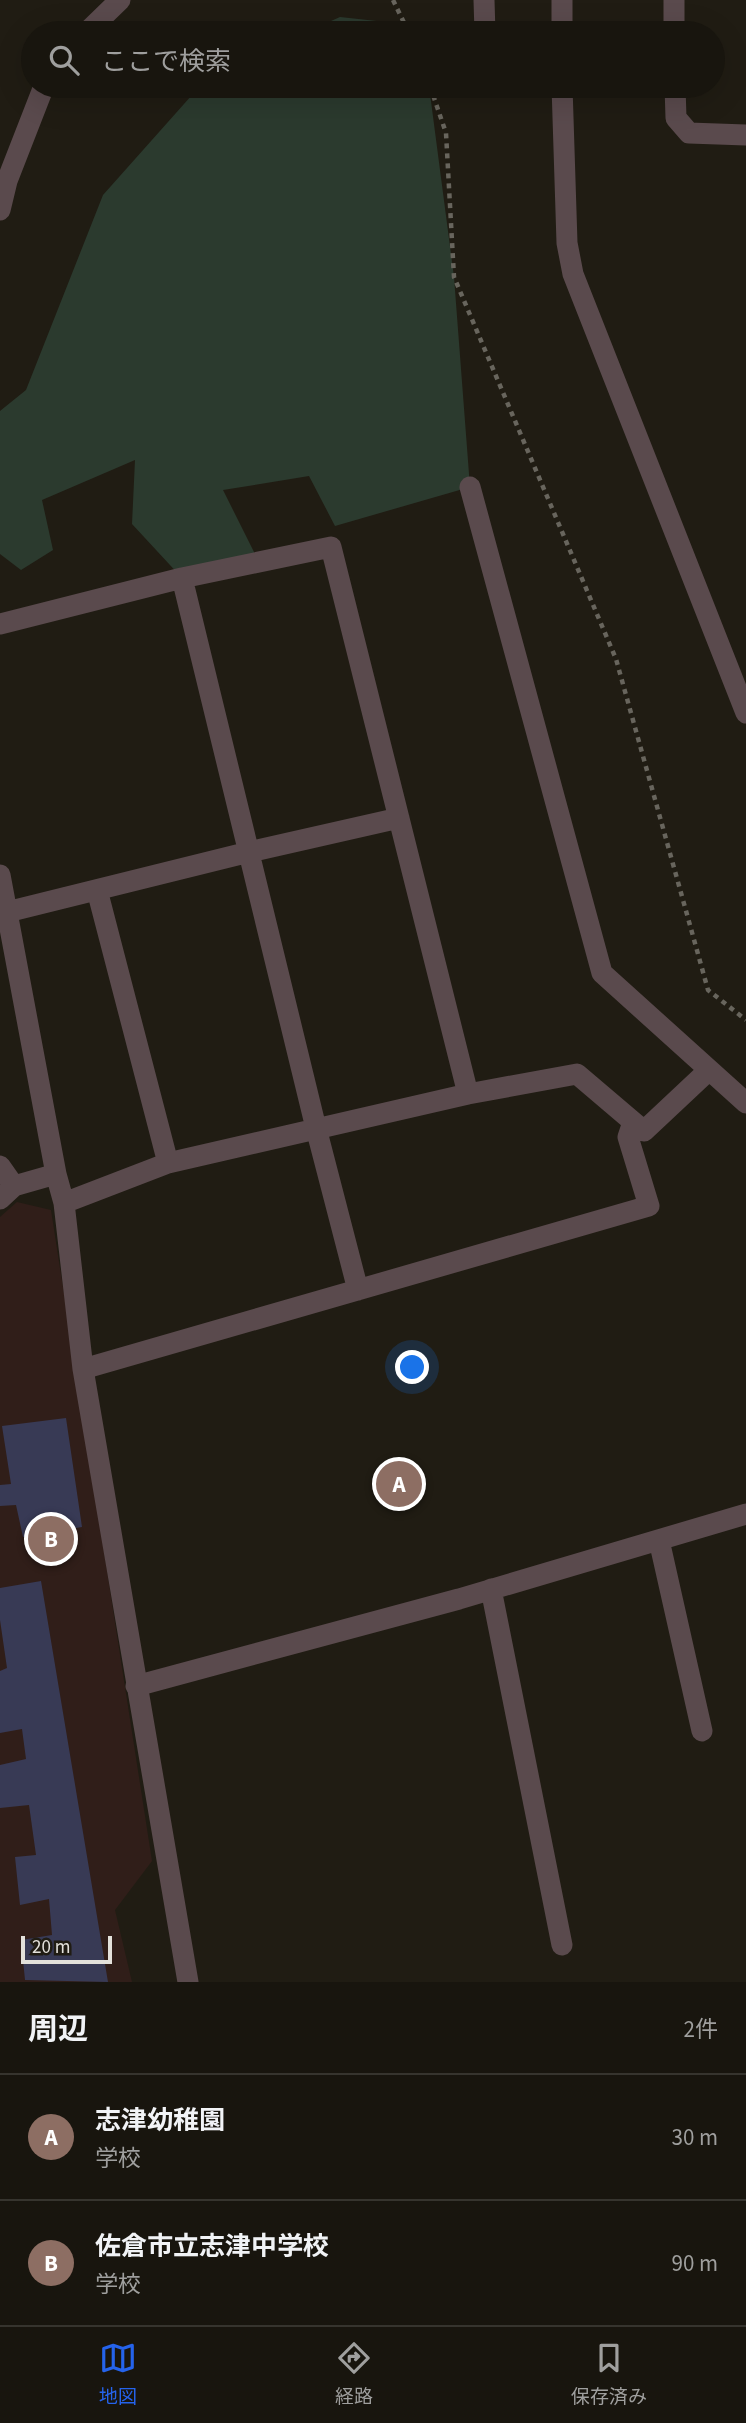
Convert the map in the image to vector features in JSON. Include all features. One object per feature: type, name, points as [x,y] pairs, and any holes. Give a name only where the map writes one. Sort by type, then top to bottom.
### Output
[{"type":"street","points":[[98,21],[120,0]]},
{"type":"street","points":[[484,0],[485,21]]},
{"type":"street","points":[[562,0],[562,21]]},
{"type":"street","points":[[674,0],[674,21]]},
{"type":"street","points":[[0,210],[39,98]]},
{"type":"street","points":[[562,98],[567,243],[573,274],[746,713]]},
{"type":"street","points":[[676,98],[676,118],[689,133],[746,135]]},
{"type":"street","points":[[470,487],[602,973],[746,1103]]},
{"type":"street","points":[[0,624],[182,578],[331,547],[468,1094]]},
{"type":"street","points":[[182,578],[358,1290]]},
{"type":"street","points":[[4,915],[249,852],[399,818]]},
{"type":"street","points":[[0,875],[4,915],[64,1203],[83,1369],[188,1982]]},
{"type":"street","points":[[97,890],[168,1163]]},
{"type":"street","points":[[64,1203],[168,1163],[468,1094],[577,1074],[644,1131],[709,1070]]},
{"type":"street","points":[[83,1369],[649,1206],[628,1137],[633,1122]]},
{"type":"street","points":[[0,1166],[7,1192],[56,1174]]},
{"type":"street","points":[[136,1686],[491,1589],[746,1514]]},
{"type":"street","points":[[659,1540],[702,1731]]},
{"type":"street","points":[[491,1589],[562,1945]]},
{"type":"path","points":[[393,0],[403,21]]},
{"type":"path","points":[[434,98],[446,133],[454,277],[616,659],[708,990],[746,1020]]},
{"type":"shaded area","points":[[17,1202],[51,1210],[152,1861],[115,1910],[132,1982],[0,1982],[0,1217]]},
{"type":"green space","points":[[340,17],[377,21],[331,21]]},
{"type":"green space","points":[[189,98],[431,98],[454,277],[470,487],[335,526],[309,476],[223,490],[259,562],[182,578],[132,524],[135,460],[42,500],[53,550],[21,570],[0,554],[0,411],[26,390],[103,195]]},
{"type":"building","points":[[66,1418],[82,1527],[23,1537],[16,1505],[0,1506],[0,1485],[11,1484],[2,1426]]},
{"type":"building","points":[[41,1581],[108,1982],[25,1980],[21,1940],[52,1935],[49,1899],[20,1905],[15,1857],[36,1855],[29,1805],[0,1808],[0,1765],[26,1759],[22,1729],[0,1733],[0,1671],[7,1668],[0,1620],[0,1588]]},
{"type":"place","name":"志津幼稚園","points":[[399,1484]]},
{"type":"place","name":"佐倉市立志津中学校","points":[[51,1539]]}]
